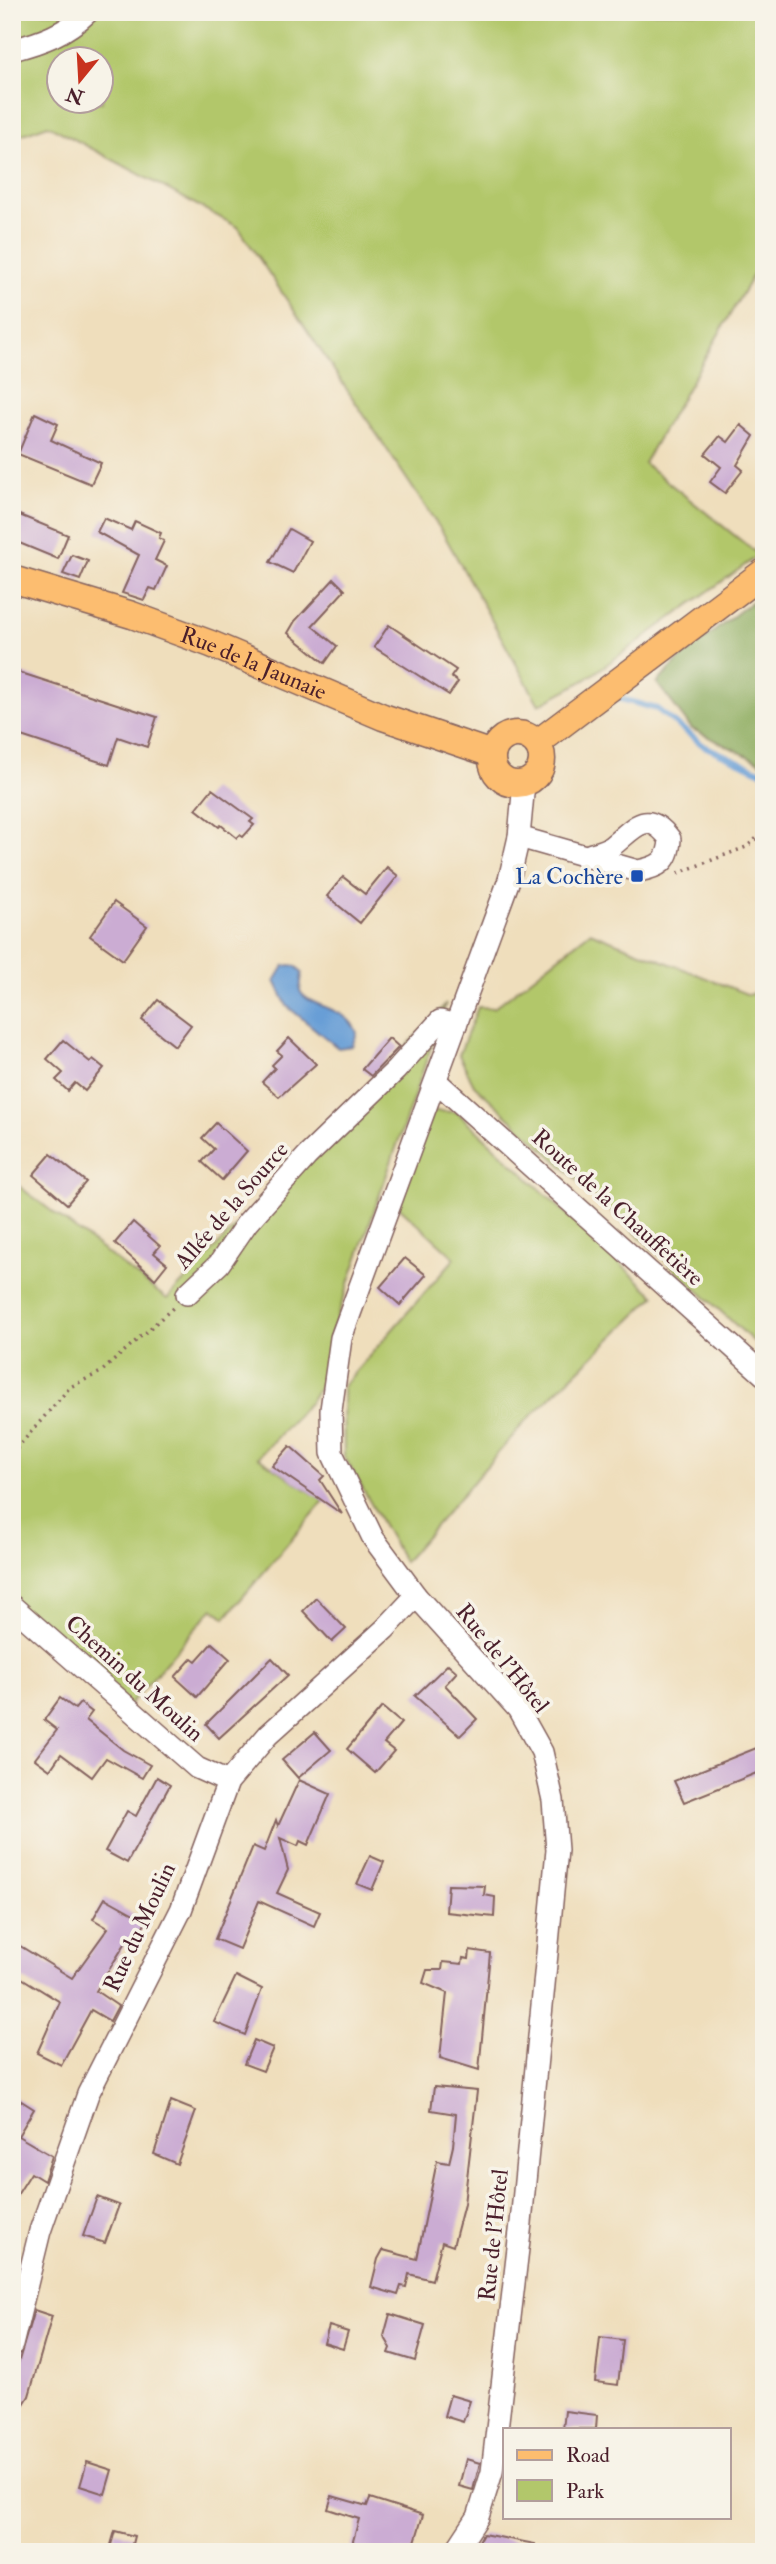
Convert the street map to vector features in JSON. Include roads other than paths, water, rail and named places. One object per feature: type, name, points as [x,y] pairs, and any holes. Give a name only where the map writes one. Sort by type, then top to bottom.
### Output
[{"type":"main road","points":[[537,743],[764,572]]},
{"type":"main road","name":"Rue de la Jaunaie","points":[[12,579],[198,639],[383,717],[492,754]]},
{"type":"main road","points":[[517,734],[528,736],[537,743],[542,755],[541,767],[534,777],[524,783],[511,783],[499,777],[492,766],[496,743],[505,736],[517,734]]},
{"type":"street","points":[[12,50],[48,41],[76,24],[88,12]]},
{"type":"street","name":"Rue de l'Hôtel","points":[[456,2552],[478,2517],[492,2472],[522,2223],[557,1850],[553,1800],[542,1752],[518,1709],[416,1595],[373,1538],[355,1506],[332,1453],[331,1410],[341,1338],[509,880],[519,837],[524,783]]},
{"type":"street","points":[[519,837],[638,871],[657,867],[669,851],[670,839],[657,824],[643,822],[611,847],[586,856]]},
{"type":"street","name":"Allée de la Source","points":[[187,1294],[219,1264],[247,1223],[307,1156],[396,1070],[440,1021],[456,1025]]},
{"type":"street","name":"Route de la Chauffetière","points":[[436,1081],[764,1375]]},
{"type":"street","name":"Rue du Moulin","points":[[12,2345],[40,2231],[88,2094],[181,1910],[228,1782],[268,1735],[385,1629],[416,1595]]},
{"type":"street","name":"Chemin du Moulin","points":[[12,1606],[197,1768],[228,1782]]},
{"type":"water","points":[[284,966],[296,966],[302,973],[300,991],[305,997],[346,1017],[352,1024],[357,1033],[352,1046],[338,1048],[287,1006],[275,981]]},
{"type":"waterway","points":[[621,699],[657,709],[704,746],[764,773]]},
{"type":"place","name":"La Cochère","points":[[637,876]]}]
